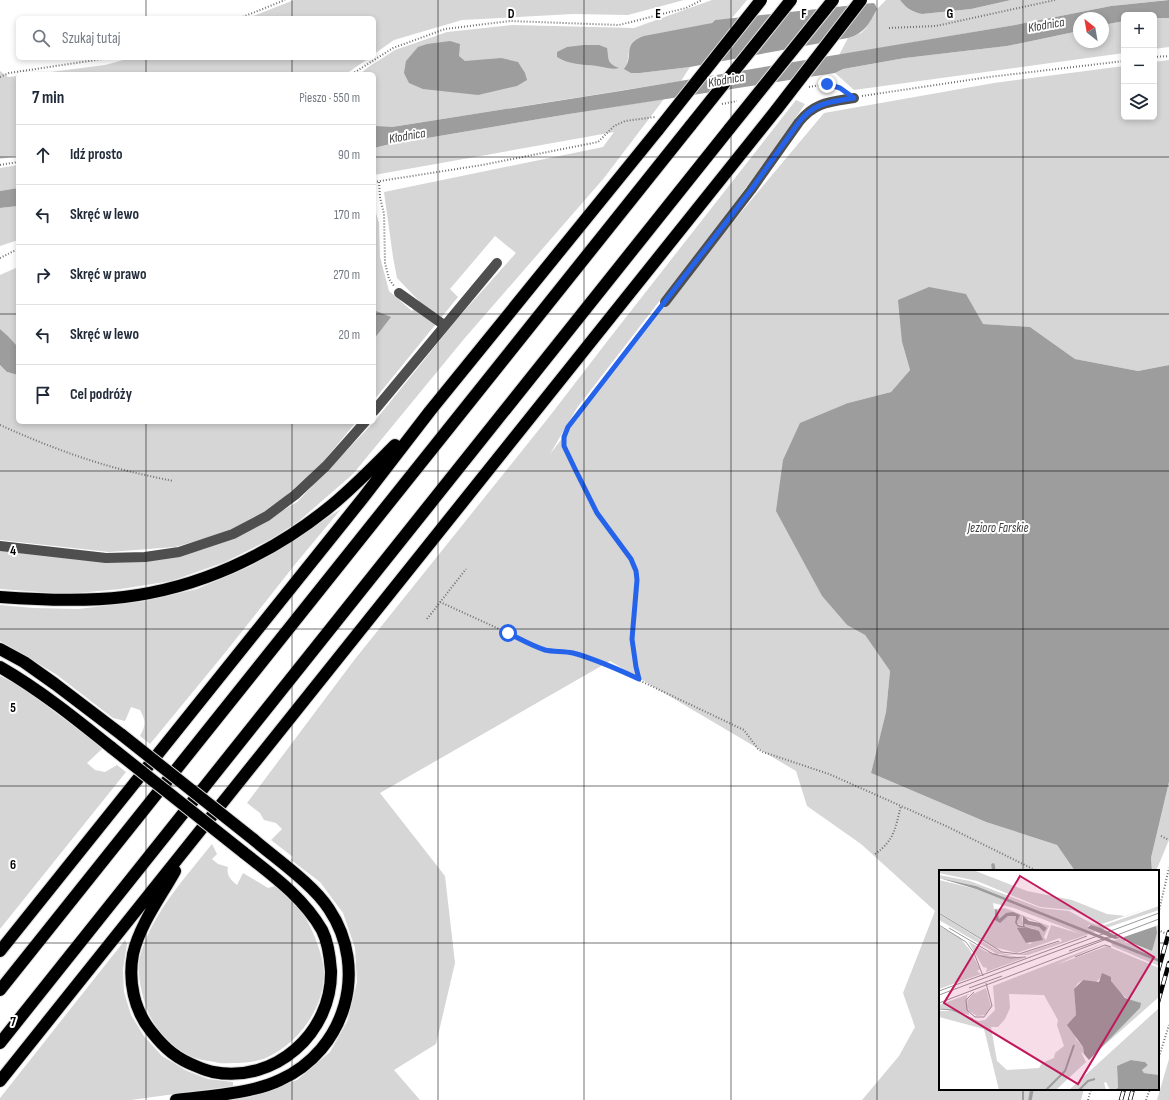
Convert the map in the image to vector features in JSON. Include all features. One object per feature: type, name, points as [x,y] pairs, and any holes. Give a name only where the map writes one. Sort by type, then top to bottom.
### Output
[{"type":"highway","points":[[0,951],[363,498],[430,411],[658,130],[761,0]]},
{"type":"highway","points":[[0,990],[791,0]]},
{"type":"highway","points":[[0,1043],[833,0]]},
{"type":"highway","points":[[0,1081],[777,109],[861,0]]},
{"type":"highway","points":[[0,597],[81,600],[124,597],[165,590],[194,582],[249,560],[283,541],[326,510],[353,487],[430,411]]},
{"type":"highway","points":[[0,649],[24,662],[55,684],[253,839],[301,879],[315,892],[328,908],[345,941],[349,977],[341,1014],[334,1032],[321,1050],[310,1061],[296,1072],[279,1081],[262,1087],[176,1100]]},
{"type":"highway","points":[[0,667],[68,713],[274,877],[298,898],[311,913],[323,931],[328,947],[330,963],[330,992],[320,1020],[311,1034],[298,1048],[284,1058],[268,1066],[252,1071],[237,1073],[212,1072],[177,1057],[166,1049],[146,1024],[138,1010],[133,992],[133,956],[138,938],[145,922],[198,833]]},
{"type":"lane","points":[[664,302],[751,190],[807,113],[816,107],[829,102],[854,98]]},
{"type":"lane","points":[[376,409],[497,263]]},
{"type":"lane","points":[[399,293],[444,325]]},
{"type":"lane","points":[[0,546],[106,558],[145,557],[179,552],[233,534],[267,516],[295,495],[326,466],[363,424]]},
{"type":"path","points":[[245,16],[285,0]]},
{"type":"path","points":[[376,59],[393,48],[445,29],[510,21],[619,25],[686,8],[702,0]]},
{"type":"path","points":[[889,28],[936,26],[1055,0]]},
{"type":"path","points":[[1157,58],[1169,56]]},
{"type":"path","points":[[0,77],[9,73],[96,60]]},
{"type":"path","points":[[355,72],[374,60]]},
{"type":"path","points":[[804,88],[827,84],[840,88],[854,98],[989,77],[1121,61]]},
{"type":"path","points":[[719,104],[742,100]]},
{"type":"path","points":[[399,293],[389,279],[385,262],[384,214],[380,197],[379,182],[482,165],[598,142],[614,126],[625,120],[658,116]]},
{"type":"path","points":[[0,165],[16,162]]},
{"type":"path","points":[[0,258],[16,250]]},
{"type":"path","points":[[639,679],[632,639],[637,580],[636,571],[631,559],[597,513],[564,446],[564,437],[568,427],[664,302]]},
{"type":"path","points":[[0,425],[29,438],[81,456],[116,467],[173,481]]},
{"type":"path","points":[[427,619],[466,569]]},
{"type":"path","points":[[440,602],[533,646],[546,650],[562,651],[593,660],[639,679],[744,730],[763,752],[829,774],[946,826],[1035,870]]},
{"type":"path","points":[[875,854],[890,841],[901,806]]},
{"type":"path","points":[[1161,836],[1169,840]]},
{"type":"path","points":[[1159,911],[1169,868]]},
{"type":"path","points":[[1159,930],[1169,935]]},
{"type":"path","points":[[1159,1057],[1169,1025]]},
{"type":"path","points":[[1088,1100],[1091,1090]]},
{"type":"path","points":[[1146,1100],[1150,1090]]},
{"type":"shaded area","points":[[294,0],[684,0],[628,15],[573,14],[462,20],[394,40],[376,53],[376,16],[253,16]]},
{"type":"shaded area","points":[[712,0],[747,0],[731,19],[715,20],[712,23],[629,52],[627,65],[640,73],[690,67],[681,81],[392,127],[376,127],[376,72],[362,72],[395,50],[447,32],[512,25],[634,28]]},
{"type":"shaded area","points":[[886,0],[900,0],[910,9],[922,14],[971,9],[1011,0],[1167,0],[1073,12],[1073,14],[1015,25],[839,55],[848,38],[861,33],[866,28],[877,9]]},
{"type":"shaded area","points":[[1157,18],[1169,18],[1169,47],[1157,49]]},
{"type":"shaded area","points":[[1121,22],[1121,53],[854,90],[835,73],[843,69],[905,58],[1007,46],[1073,32],[1073,48],[1109,48],[1109,24]]},
{"type":"shaded area","points":[[124,60],[366,60],[349,72],[51,72],[105,65]]},
{"type":"shaded area","points":[[1169,60],[1169,365],[1138,371],[1075,359],[1030,327],[982,324],[966,294],[902,342],[910,370],[891,392],[848,403],[804,561],[822,596],[847,625],[865,635],[890,671],[886,712],[871,773],[986,822],[1057,845],[1074,870],[939,870],[939,1090],[1084,1090],[1081,1100],[862,1100],[899,1056],[915,1027],[903,993],[935,911],[861,844],[807,806],[796,771],[610,661],[380,793],[445,876],[455,963],[436,1044],[394,1070],[420,1100],[227,1100],[251,1097],[297,1080],[330,1052],[347,1022],[357,982],[355,948],[343,913],[320,882],[291,860],[293,857],[271,840],[282,829],[276,823],[264,820],[260,813],[247,803],[355,659],[549,417],[796,100],[805,104],[773,151],[722,220],[577,408],[550,454],[690,273],[824,113],[994,83],[1121,66],[1121,120],[1157,120],[1157,62]]},
{"type":"shaded area","points":[[0,71],[8,77],[16,76],[16,156],[0,159]]},
{"type":"shaded area","points":[[664,99],[604,178],[464,339],[353,474],[299,521],[273,538],[225,562],[171,581],[121,589],[66,594],[0,589],[0,551],[157,559],[204,549],[246,532],[297,502],[372,424],[376,424],[376,420],[457,319],[516,253],[495,236],[450,289],[458,297],[376,398],[376,336],[390,317],[376,311],[376,213],[379,223],[380,257],[389,291],[412,311],[419,301],[397,278],[384,192],[603,147],[614,132],[376,175],[376,148]]},
{"type":"shaded area","points":[[16,165],[16,188],[0,191],[0,168]]},
{"type":"shaded area","points":[[16,206],[16,241],[0,246],[0,208]]},
{"type":"shaded area","points":[[16,268],[16,345],[0,329],[0,275]]},
{"type":"shaded area","points":[[0,365],[7,372],[16,374],[16,424],[354,424],[323,462],[276,505],[232,531],[175,547],[109,552],[0,540]]},
{"type":"shaded area","points":[[341,509],[150,744],[140,736],[144,723],[140,710],[131,707],[125,721],[113,718],[57,675],[0,641],[0,605],[34,608],[78,609],[145,601],[197,589],[251,566]]},
{"type":"shaded area","points":[[0,676],[20,686],[103,748],[87,763],[95,770],[105,772],[117,765],[126,772],[0,929]]},
{"type":"shaded area","points":[[1169,782],[1169,840],[1156,870],[1152,870],[1151,858]]},
{"type":"shaded area","points":[[212,844],[217,854],[212,859],[218,864],[228,867],[230,877],[237,885],[243,873],[268,888],[275,886],[297,905],[312,930],[322,957],[324,973],[323,986],[320,999],[308,1022],[290,1042],[279,1051],[264,1059],[255,1061],[242,1063],[219,1063],[194,1058],[188,1055],[170,1042],[155,1025],[148,1012],[142,991],[139,974],[139,959],[154,923],[181,882]]},
{"type":"shaded area","points":[[125,940],[127,944],[123,969],[124,992],[131,1015],[144,1036],[162,1056],[187,1071],[208,1079],[233,1082],[233,1086],[131,1100],[0,1100],[0,1098]]},
{"type":"shaded area","points":[[1169,1059],[1169,1100],[1157,1100]]},
{"type":"water","points":[[900,0],[1011,0],[971,9],[922,14],[910,9]]},
{"type":"water","points":[[1169,0],[1169,18],[1157,18],[1157,12],[1121,12],[1121,22],[1109,24],[1109,12],[1081,12],[1111,6]]},
{"type":"water","points":[[873,3],[877,9],[869,23],[863,31],[848,38],[690,67],[640,73],[631,73],[624,69],[629,59],[630,47],[637,39],[644,36],[712,23],[715,20]]},
{"type":"water","name":"Kłodnica","points":[[1073,14],[1073,32],[1007,46],[905,58],[843,69],[835,73],[569,114],[376,148],[376,126],[392,127],[620,91],[1015,25]]},
{"type":"water","points":[[450,41],[460,44],[459,56],[465,61],[501,58],[518,62],[525,73],[527,80],[517,86],[478,95],[423,89],[409,83],[404,73],[406,61],[418,47],[427,44]]},
{"type":"water","points":[[599,45],[607,48],[610,62],[619,68],[610,69],[576,64],[566,62],[557,57],[557,52],[567,47]]},
{"type":"water","points":[[16,188],[16,206],[0,208],[0,191]]},
{"type":"water","name":"Jezioro Farskie","points":[[929,287],[966,294],[983,324],[1030,327],[1075,359],[1138,371],[1169,365],[1169,782],[1151,858],[1152,870],[1074,870],[1057,845],[986,822],[871,773],[886,712],[890,671],[865,635],[847,625],[822,596],[776,511],[783,460],[800,423],[848,403],[891,392],[910,370],[902,342],[898,300]]},
{"type":"water","points":[[376,311],[391,317],[376,336]]},
{"type":"water","points":[[0,329],[16,345],[16,374],[7,372],[0,365]]},
{"type":"waterway","points":[[993,865],[994,870]]},
{"type":"waterway","points":[[1030,1100],[1032,1090]]},
{"type":"railway","points":[[1159,967],[1169,932]]},
{"type":"railway","points":[[1159,998],[1169,963]]},
{"type":"railway","points":[[1121,1100],[1124,1090]]},
{"type":"railway","points":[[1130,1100],[1133,1090]]},
{"type":"route","points":[[508,633],[533,646],[546,650],[562,651],[593,660],[639,679],[632,639],[637,580],[636,571],[631,559],[597,513],[564,446],[564,437],[568,427],[751,190],[799,122],[807,113],[816,107],[829,102],[854,98],[840,88],[827,84]]}]
